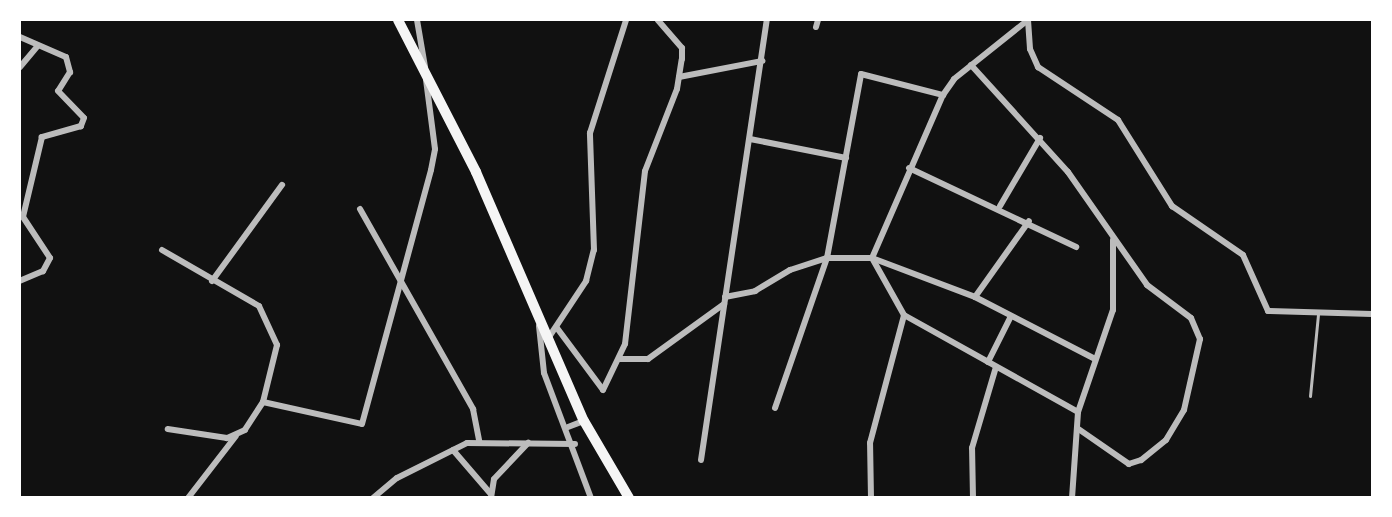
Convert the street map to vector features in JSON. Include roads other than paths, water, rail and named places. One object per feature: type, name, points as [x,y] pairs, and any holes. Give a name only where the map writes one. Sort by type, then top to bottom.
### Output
[{"type":"main road","points":[[398,20],[425,67],[584,422],[629,498]]},
{"type":"street","points":[[417,20],[422,28]]},
{"type":"street","points":[[263,402],[362,424],[435,149],[422,20]]},
{"type":"street","points":[[547,340],[586,281],[594,250],[590,133],[626,20]]},
{"type":"street","points":[[557,328],[603,390],[619,359],[632,313],[645,171],[679,77],[681,48],[658,20]]},
{"type":"street","points":[[701,460],[767,20]]},
{"type":"street","points":[[816,27],[818,20]]},
{"type":"street","points":[[872,258],[909,168],[943,95],[970,65],[1028,20]]},
{"type":"street","points":[[1028,20],[1030,49],[1038,67],[1118,120],[1172,206],[1243,255],[1268,311],[1372,314]]},
{"type":"street","points":[[20,37],[37,47],[66,57],[70,72],[58,91],[84,123],[42,137],[23,217],[50,258],[43,271],[20,281]]},
{"type":"street","points":[[20,67],[37,47]]},
{"type":"street","points":[[679,77],[762,61]]},
{"type":"street","points":[[970,65],[1040,138],[1147,285],[1191,318],[1200,339],[1184,410],[1166,440],[1129,464],[1077,428]]},
{"type":"street","points":[[775,408],[827,258],[864,72],[943,95]]},
{"type":"street","points":[[1000,206],[1040,138]]},
{"type":"street","points":[[750,139],[846,158]]},
{"type":"street","points":[[909,168],[1000,206],[1076,247]]},
{"type":"street","points":[[212,281],[282,185]]},
{"type":"street","points":[[360,209],[473,409],[479,441]]},
{"type":"street","points":[[975,297],[1029,221]]},
{"type":"street","points":[[1072,498],[1078,412],[1093,358],[1113,310],[1113,238]]},
{"type":"street","points":[[162,250],[212,281],[259,306],[272,325],[277,345],[263,402],[188,498]]},
{"type":"street","points":[[619,359],[648,359],[725,301],[755,291],[790,270],[827,258],[872,258],[975,297],[1093,358]]},
{"type":"street","points":[[872,258],[904,315],[1078,412]]},
{"type":"street","points":[[870,498],[870,443],[904,315]]},
{"type":"street","points":[[988,362],[1011,315]]},
{"type":"street","points":[[539,323],[544,373],[575,444],[591,498]]},
{"type":"street","points":[[973,498],[972,448],[996,367]]},
{"type":"street","points":[[568,428],[584,422]]},
{"type":"street","points":[[168,429],[237,435]]},
{"type":"street","points":[[373,498],[397,478],[453,450],[479,441],[575,444]]},
{"type":"street","points":[[491,495],[494,478],[528,443]]},
{"type":"street","points":[[453,450],[491,495]]},
{"type":"lane","points":[[1310,396],[1318,314]]}]
